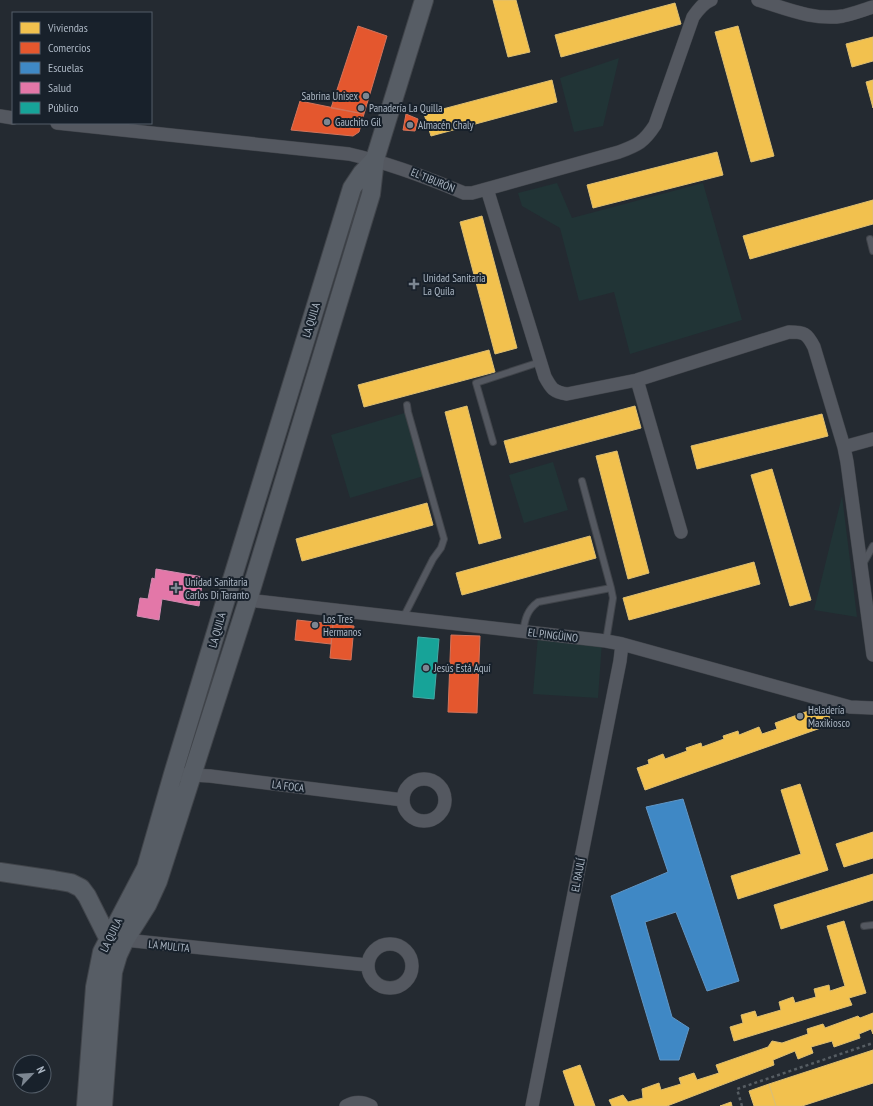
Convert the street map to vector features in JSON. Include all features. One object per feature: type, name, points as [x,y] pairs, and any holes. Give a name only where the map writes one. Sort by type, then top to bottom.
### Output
[{"type":"main road","name":"LA QUILA","points":[[86,1106],[95,987],[102,952],[117,938],[153,894],[248,600],[371,194],[375,159],[424,0]]},
{"type":"main road","name":"LA QUILA","points":[[103,1106],[113,972],[118,955],[117,938],[146,868],[226,599],[352,188],[362,173],[375,159]]},
{"type":"main road","name":"EL PINGÜINO","points":[[226,599],[248,600]]},
{"type":"main road","points":[[0,872],[71,883],[81,888],[87,896],[102,929],[106,934],[117,938]]},
{"type":"street","name":"EL TIBURÓN","points":[[67,124],[336,152],[375,159],[408,170],[464,193],[472,193],[619,152],[637,145],[648,136],[655,125],[693,17],[699,8],[711,0]]},
{"type":"street","points":[[758,0],[810,16],[829,17],[843,16],[871,5]]},
{"type":"street","points":[[0,116],[12,118]]},
{"type":"street","points":[[487,189],[545,377],[550,386],[557,393],[567,394],[637,380],[789,332],[802,332],[809,337],[814,347],[848,462],[873,655]]},
{"type":"street","points":[[637,380],[681,532]]},
{"type":"street","points":[[844,448],[873,439]]},
{"type":"street","name":"EL PINGÜINO","points":[[248,600],[606,641],[622,644],[850,707],[873,708]]},
{"type":"street","name":"EL RAULÍ","points":[[532,1106],[620,661],[622,644]]},
{"type":"street","name":"LA FOCA","points":[[173,774],[193,774],[403,800]]},
{"type":"street","name":"LA MULITA","points":[[117,938],[367,965]]},
{"type":"street","points":[[346,1106],[352,1103],[360,1102],[371,1106]]},
{"type":"lane","points":[[870,239],[873,251]]},
{"type":"lane","points":[[493,442],[476,383],[540,362]]},
{"type":"lane","points":[[403,618],[433,559],[441,548],[444,539],[408,412],[408,405]]},
{"type":"lane","points":[[582,481],[611,588],[612,598],[606,641]]},
{"type":"lane","points":[[861,567],[873,546]]},
{"type":"lane","points":[[523,632],[526,615],[533,605],[538,602],[611,588]]},
{"type":"lane","points":[[864,926],[873,925]]},
{"type":"path","points":[[742,1106],[737,1089],[873,1043]]},
{"type":"shaded area","points":[[619,58],[603,126],[574,132],[560,78]]},
{"type":"shaded area","points":[[557,183],[572,218],[703,183],[742,320],[630,354],[614,292],[579,301],[560,228],[522,206],[518,193]]},
{"type":"shaded area","points":[[408,412],[427,475],[350,498],[331,435]]},
{"type":"shaded area","points":[[553,462],[568,510],[524,523],[509,475]]},
{"type":"shaded area","points":[[842,496],[857,617],[814,610]]},
{"type":"shaded area","points":[[538,636],[602,642],[598,698],[533,694]]},
{"type":"building: Viviendas","points":[[493,0],[516,0],[530,52],[508,57]]},
{"type":"building: Viviendas","points":[[675,3],[681,24],[561,57],[555,35]]},
{"type":"building: Viviendas","points":[[738,26],[774,156],[751,162],[715,32]]},
{"type":"building: Viviendas","points":[[873,37],[873,61],[852,67],[846,44]]},
{"type":"building: Viviendas","points":[[552,80],[557,102],[431,136],[424,114]]},
{"type":"building: Viviendas","points":[[873,80],[873,108],[866,82]]},
{"type":"building: Viviendas","points":[[717,152],[723,175],[593,208],[587,185]]},
{"type":"building: Viviendas","points":[[873,200],[873,224],[750,259],[743,236]]},
{"type":"building: Viviendas","points":[[482,216],[517,348],[495,354],[460,222]]},
{"type":"building: Viviendas","points":[[489,350],[495,372],[364,407],[358,385]]},
{"type":"building: Viviendas","points":[[467,406],[501,538],[479,544],[445,412]]},
{"type":"building: Viviendas","points":[[635,406],[641,428],[510,463],[504,441]]},
{"type":"building: Viviendas","points":[[822,414],[828,436],[697,469],[691,446]]},
{"type":"building: Viviendas","points":[[617,451],[649,573],[628,579],[596,456]]},
{"type":"building: Viviendas","points":[[772,469],[811,600],[790,606],[751,475]]},
{"type":"building: Viviendas","points":[[427,503],[433,525],[302,561],[296,539]]},
{"type":"building: Viviendas","points":[[590,536],[596,558],[462,595],[456,573]]},
{"type":"building: Viviendas","points":[[754,562],[760,584],[629,620],[623,598]]},
{"type":"building: Viviendas","points":[[825,705],[832,724],[645,790],[637,768],[649,764],[648,760],[663,754],[665,759],[687,751],[686,748],[701,743],[702,747],[724,739],[723,736],[738,731],[739,735],[759,727],[762,734],[777,729],[775,723]]},
{"type":"building: Viviendas","points":[[800,784],[828,870],[738,899],[731,876],[801,854],[781,790]]},
{"type":"building: Viviendas","points":[[873,832],[873,858],[844,867],[836,844]]},
{"type":"building: Viviendas","points":[[873,874],[873,900],[781,929],[774,905]]},
{"type":"building: Viviendas","points":[[844,921],[866,993],[849,998],[852,1005],[734,1041],[730,1027],[743,1023],[741,1015],[755,1011],[757,1017],[781,1010],[779,1002],[793,997],[795,1003],[816,997],[814,989],[829,985],[830,991],[845,986],[827,926]]},
{"type":"building: Viviendas","points":[[873,1013],[873,1034],[871,1029],[859,1034],[860,1038],[834,1047],[832,1041],[811,1047],[813,1053],[798,1059],[795,1051],[773,1060],[774,1065],[667,1106],[612,1106],[609,1100],[623,1095],[628,1102],[643,1098],[642,1089],[659,1083],[661,1090],[681,1084],[679,1078],[694,1073],[697,1080],[719,1073],[716,1065],[768,1047],[772,1041],[782,1043],[808,1034],[807,1029],[823,1024],[825,1028],[858,1016],[860,1018]]},
{"type":"building: Viviendas","points":[[873,1050],[873,1083],[802,1106],[776,1106],[769,1084]]},
{"type":"building: Viviendas","points":[[580,1065],[595,1106],[575,1106],[563,1071]]},
{"type":"building: Viviendas","points":[[769,1084],[776,1106],[754,1106],[749,1091]]},
{"type":"building: Viviendas","points":[[731,1102],[732,1106],[720,1106]]},
{"type":"building: Comercios","points":[[358,26],[387,36],[364,114],[331,108]]},
{"type":"building: Comercios","name":"Gauchito Gil","points":[[300,101],[364,114],[359,132],[353,136],[291,130]]},
{"type":"building: Comercios","name":"Almacén Chaly","points":[[406,114],[418,119],[415,131],[403,130]]},
{"type":"building: Comercios","points":[[297,620],[333,624],[331,644],[295,640]]},
{"type":"building: Comercios","points":[[333,624],[354,626],[351,660],[330,658]]},
{"type":"building: Comercios","points":[[451,635],[480,636],[477,713],[448,712]]},
{"type":"building: Escuelas","points":[[683,799],[739,981],[707,991],[676,912],[645,922],[672,1017],[689,1028],[679,1060],[660,1060],[611,896],[668,872],[646,807]]},
{"type":"building: Salud","name":"Unidad Sanitaria Carlos Di Taranto","points":[[156,569],[203,577],[199,606],[162,599],[159,620],[137,616],[140,598],[148,599],[152,578],[155,579]]},
{"type":"building: Público","name":"Jesús Está Aquí","points":[[418,637],[439,639],[434,699],[413,697]]},
{"type":"place","name":"Sabrina Unisex","points":[[366,96]]},
{"type":"place","name":"Panadería La Quilla","points":[[361,108]]},
{"type":"place","name":"Gauchito Gil","points":[[327,122]]},
{"type":"place","name":"Almacén Chaly","points":[[410,125]]},
{"type":"place","name":"Unidad Sanitaria La Quila","points":[[414,284]]},
{"type":"place","name":"Unidad Sanitaria Carlos Di Taranto","points":[[176,588]]},
{"type":"place","name":"Los Tres Hermanos","points":[[315,625]]},
{"type":"place","name":"Jesús Está Aquí","points":[[426,668]]},
{"type":"place","name":"Heladería Maxikiosco","points":[[800,716]]}]
